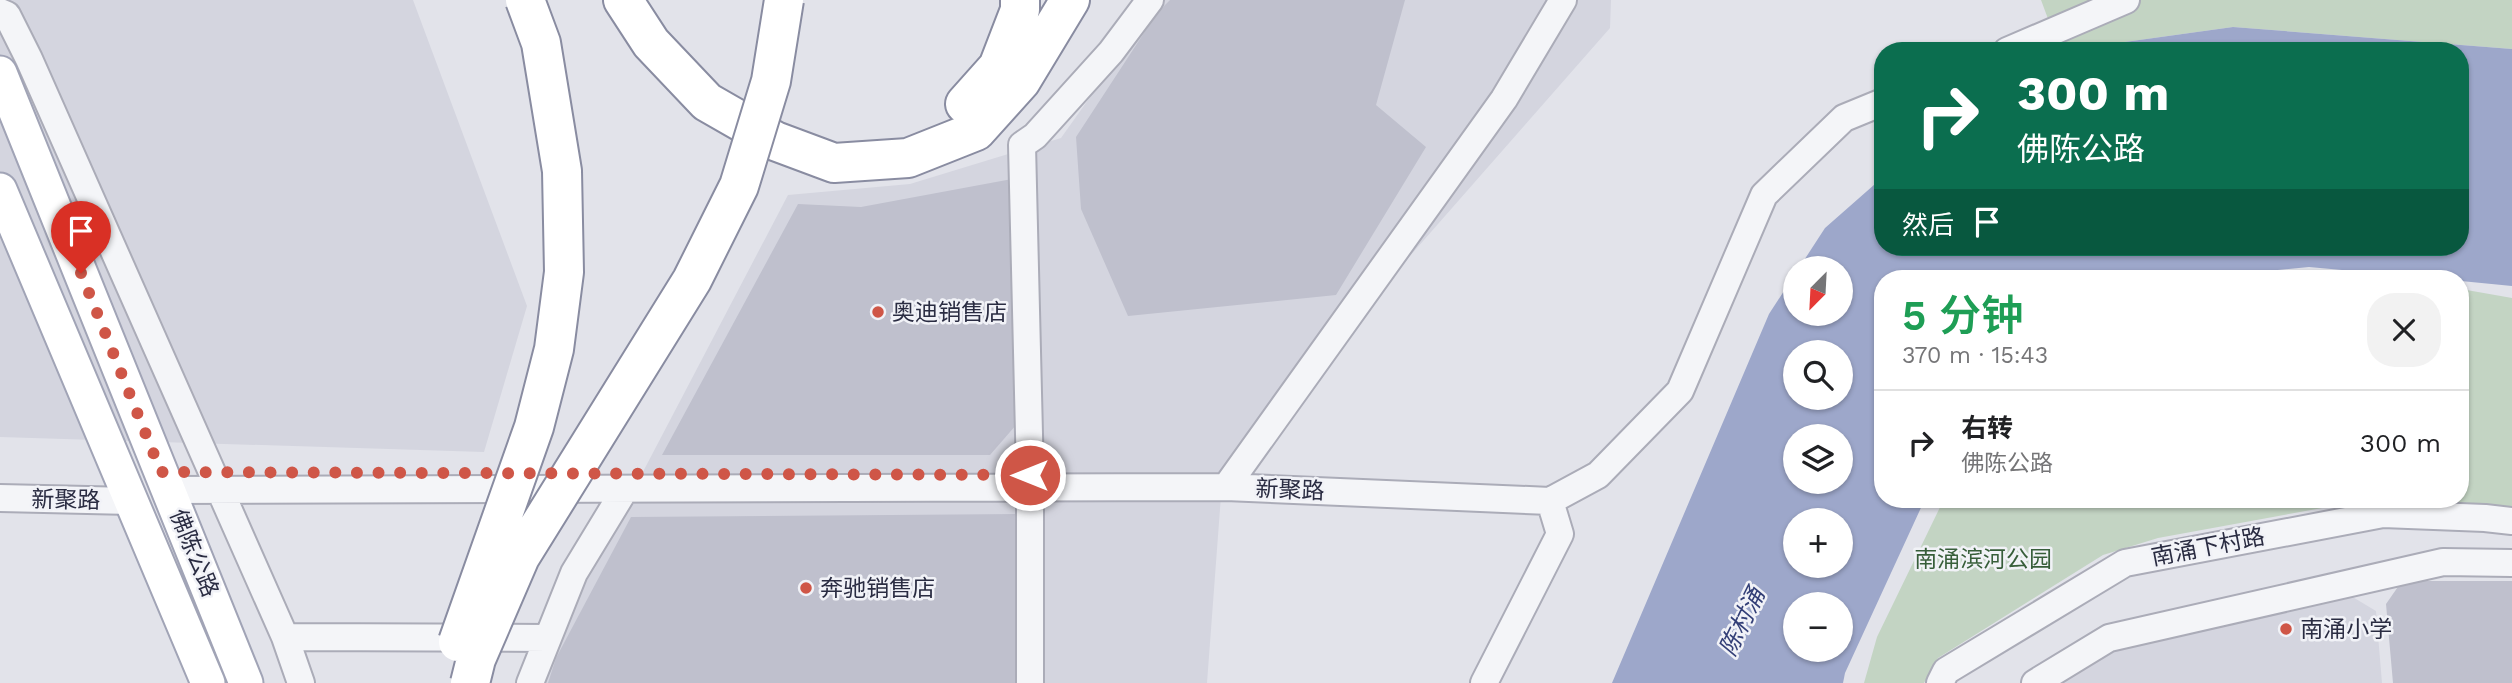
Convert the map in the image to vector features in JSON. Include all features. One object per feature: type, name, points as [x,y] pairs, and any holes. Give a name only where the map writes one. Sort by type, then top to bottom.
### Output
[{"type":"highway","points":[[448,683],[456,648],[534,427],[554,349],[564,272],[562,171],[541,43],[526,0]]},
{"type":"highway","points":[[623,0],[651,43],[707,102],[775,141],[834,163],[908,158],[976,131],[1021,81],[1070,0]]},
{"type":"highway","points":[[654,0],[670,26],[723,81],[786,117],[838,136],[902,132],[961,109],[998,67],[1020,10],[1020,0]]},
{"type":"highway","points":[[470,683],[476,659],[520,557],[691,280],[739,186],[771,81],[784,0]]},
{"type":"main road","name":"佛陈公路","points":[[0,73],[246,683]]},
{"type":"main road","name":"佛陈公路","points":[[0,190],[208,683]]},
{"type":"street","points":[[1030,683],[1030,482],[1022,145],[1035,136],[1111,51],[1150,0]]},
{"type":"street","points":[[1226,487],[1504,99],[1563,0]]},
{"type":"street","points":[[2028,42],[2126,0]]},
{"type":"street","points":[[0,12],[7,15],[29,58],[285,637],[301,683]]},
{"type":"street","points":[[1484,683],[1560,534],[1550,501],[1598,475],[1680,391],[1764,195],[1844,118],[1874,106]]},
{"type":"street","points":[[165,481],[1030,482]]},
{"type":"street","points":[[216,481],[625,489],[1030,482]]},
{"type":"street","name":"新聚路","points":[[1030,482],[1226,487],[1550,501]]},
{"type":"street","points":[[530,683],[574,573],[625,489]]},
{"type":"street","name":"新聚路","points":[[0,498],[131,501]]},
{"type":"street","name":"南涌下村路","points":[[1940,683],[1946,671],[2125,563],[2383,514],[2485,517],[2512,521]]},
{"type":"street","points":[[2035,683],[2109,638],[2443,562],[2512,563]]},
{"type":"street","points":[[285,637],[548,638]]},
{"type":"shaded area","points":[[0,0],[413,0],[527,306],[484,452],[0,437]]},
{"type":"shaded area","points":[[1159,0],[1611,0],[1610,28],[1223,469],[1207,683],[535,683],[536,676],[788,195],[910,184],[1061,138]]},
{"type":"shaded area","name":"南涌小学","points":[[2351,596],[2376,611],[2382,683],[2049,683],[2107,648]]},
{"type":"green space","points":[[2041,0],[2512,0],[2512,49],[2469,46],[2469,42],[2423,42],[2233,27],[2125,42],[2057,42]]},
{"type":"green space","points":[[2469,290],[2512,298],[2512,508],[2469,504]]},
{"type":"green space","name":"南涌滨河公园","points":[[1940,508],[2322,508],[2158,538],[2103,555],[1938,658],[1924,683],[1864,683],[1877,637]]},
{"type":"water","points":[[2233,27],[2423,42],[2125,42]]},
{"type":"water","name":"陈村涌","points":[[2469,46],[2512,49],[2512,286],[2469,282],[2469,270],[2342,270],[2309,267],[2278,270],[1874,270],[1874,508],[1921,508],[1853,656],[1853,592],[1783,592],[1783,662],[1850,662],[1843,683],[1612,683],[1769,314],[1783,292],[1783,326],[1853,326],[1853,256],[1807,256],[1825,228],[1874,185],[1874,256],[2469,256]]},
{"type":"building","points":[[1170,0],[1405,0],[1376,105],[1426,147],[1336,295],[1128,316],[1081,209],[1076,137],[1157,13]]},
{"type":"building","name":"奥迪销售店","points":[[1012,179],[1022,418],[990,455],[662,455],[798,204],[861,207]]},
{"type":"building","name":"奔驰销售店","points":[[1018,514],[1018,683],[548,683],[556,658],[631,517]]},
{"type":"building","points":[[2402,581],[2512,581],[2512,683],[2393,683],[2386,604]]},
{"type":"place","name":"奥迪销售店","points":[[878,312]]},
{"type":"place","name":"奔驰销售店","points":[[806,588]]},
{"type":"place","name":"南涌小学","points":[[2286,629]]},
{"type":"route","points":[[81,273],[161,472],[1030,475]]}]
